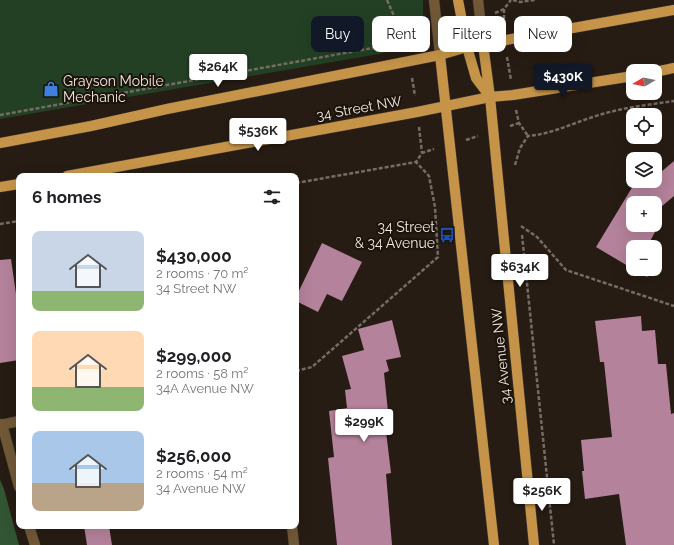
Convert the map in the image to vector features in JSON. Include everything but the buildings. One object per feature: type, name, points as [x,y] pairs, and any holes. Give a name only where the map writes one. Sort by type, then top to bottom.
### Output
[{"type":"main road","points":[[458,0],[461,16]]},
{"type":"main road","points":[[506,40],[674,10]]},
{"type":"main road","points":[[0,143],[450,52]]},
{"type":"main road","points":[[468,52],[476,78],[490,97]]},
{"type":"main road","name":"34 Avenue NW","points":[[484,52],[490,97],[534,545]]},
{"type":"main road","name":"34 Avenue NW","points":[[440,55],[494,545]]},
{"type":"main road","points":[[662,71],[674,68]]},
{"type":"main road","name":"34 Street NW","points":[[83,173],[490,97],[513,95],[626,77]]},
{"type":"main road","points":[[0,187],[16,184]]},
{"type":"street","points":[[434,0],[440,55]]},
{"type":"street","points":[[478,0],[480,16]]},
{"type":"street","points":[[16,422],[1,424],[16,476]]},
{"type":"street","points":[[31,529],[34,545]]},
{"type":"street","points":[[292,529],[294,545]]},
{"type":"path","points":[[0,115],[399,43],[408,49],[386,0]]},
{"type":"path","points":[[504,16],[504,9],[512,0],[520,2],[535,0]]},
{"type":"path","points":[[506,47],[513,95],[519,123],[528,136]]},
{"type":"path","points":[[528,136],[541,135],[612,112],[674,101]]},
{"type":"path","points":[[299,182],[416,162],[422,153],[519,123]]},
{"type":"path","points":[[516,171],[515,163],[520,148],[528,136]]},
{"type":"path","points":[[299,370],[312,367],[438,257],[435,207],[428,176],[416,162]]},
{"type":"path","points":[[0,224],[16,221]]},
{"type":"path","points":[[554,545],[532,319],[521,226],[537,237],[566,270],[674,306]]},
{"type":"green space","points":[[0,0],[423,0],[423,16],[372,16],[372,52],[387,52],[0,119]]},
{"type":"green space","points":[[0,480],[4,489],[19,545],[0,545]]},
{"type":"place","name":"Grayson Mobile Mechanic","points":[[51,89]]},
{"type":"place","name":"34 Street & 34 Avenue","points":[[447,235]]}]
